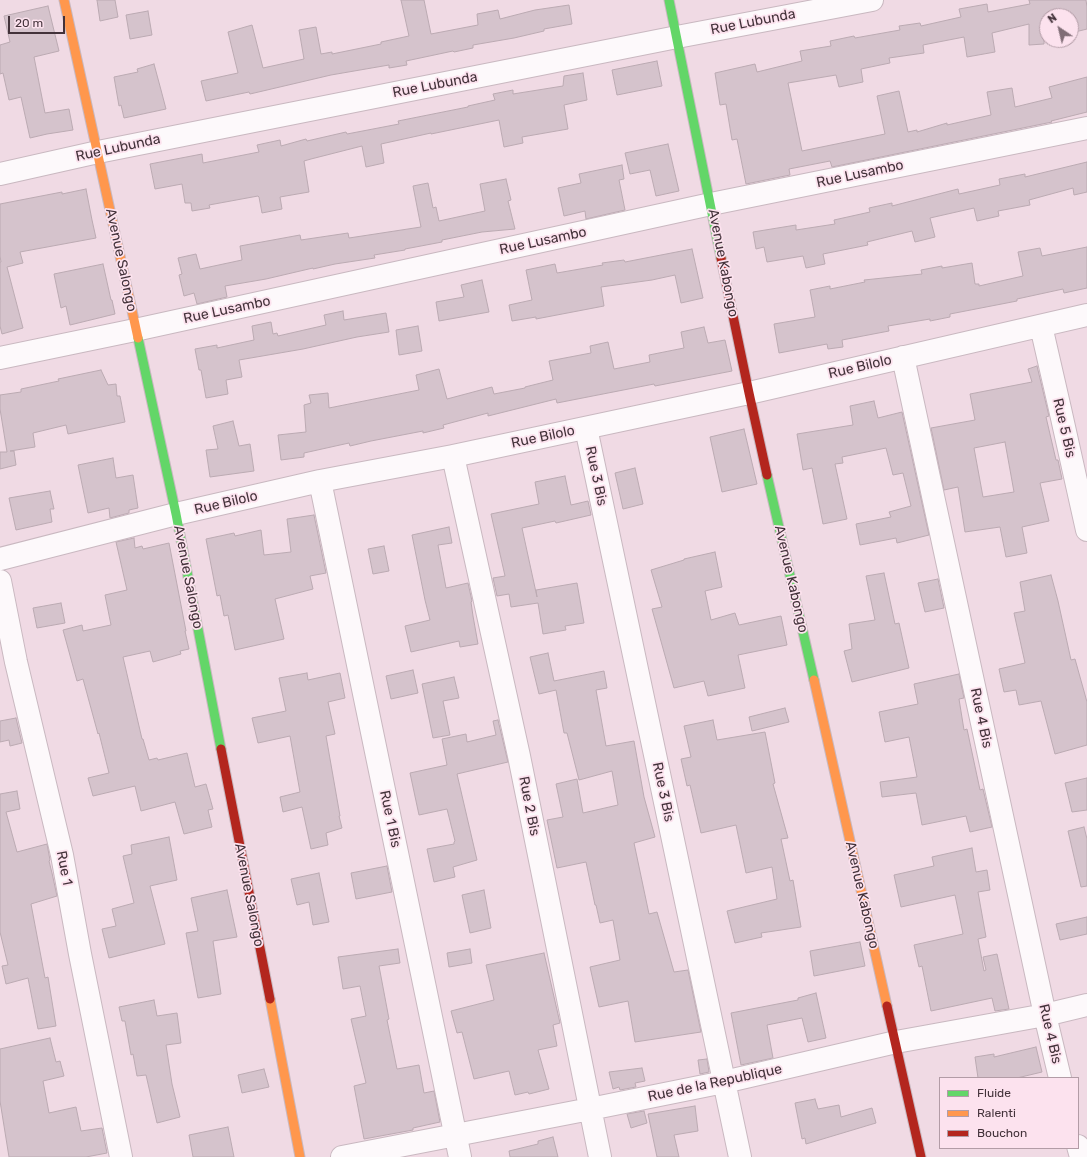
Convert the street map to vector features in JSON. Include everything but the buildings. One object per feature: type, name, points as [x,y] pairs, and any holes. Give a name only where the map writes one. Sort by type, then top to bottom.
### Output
[{"type":"street","name":"Avenue Salongo","points":[[64,0],[176,514],[300,1157]]},
{"type":"street","name":"Avenue Kabongo","points":[[669,0],[749,393],[921,1157]]},
{"type":"street","name":"Rue Lubunda","points":[[0,174],[98,152],[677,37],[872,0]]},
{"type":"street","name":"Rue Lusambo","points":[[0,358],[135,330],[711,204],[1087,128]]},
{"type":"street","name":"Rue Bilolo","points":[[0,559],[176,514],[320,481],[453,456],[749,393],[1087,315]]},
{"type":"street","name":"Rue 5 Bis","points":[[1041,326],[1087,530]]},
{"type":"street","name":"Rue 4 Bis","points":[[903,358],[1045,1015],[1060,1077]]},
{"type":"street","name":"Rue 3 Bis","points":[[586,428],[740,1157]]},
{"type":"street","name":"Rue 2 Bis","points":[[453,456],[517,748],[600,1157]]},
{"type":"street","name":"Rue 1 Bis","points":[[320,481],[460,1157]]},
{"type":"street","name":"Rue 1","points":[[0,581],[16,662],[62,855],[80,954],[121,1157]]},
{"type":"street","name":"Rue de la Republique","points":[[342,1157],[724,1082],[896,1042],[1045,1015],[1087,1005]]},
{"type":"traffic: fast","points":[[669,0],[721,258]]},
{"type":"traffic: fast","points":[[138,338],[176,514],[221,749]]},
{"type":"traffic: fast","points":[[767,475],[814,680]]},
{"type":"traffic: slow","points":[[64,0],[138,338]]},
{"type":"traffic: slow","points":[[814,680],[887,1006]]},
{"type":"traffic: slow","points":[[270,999],[300,1157]]},
{"type":"traffic: jam","points":[[721,258],[767,475]]},
{"type":"traffic: jam","points":[[221,749],[270,999]]},
{"type":"traffic: jam","points":[[887,1006],[921,1157]]}]
